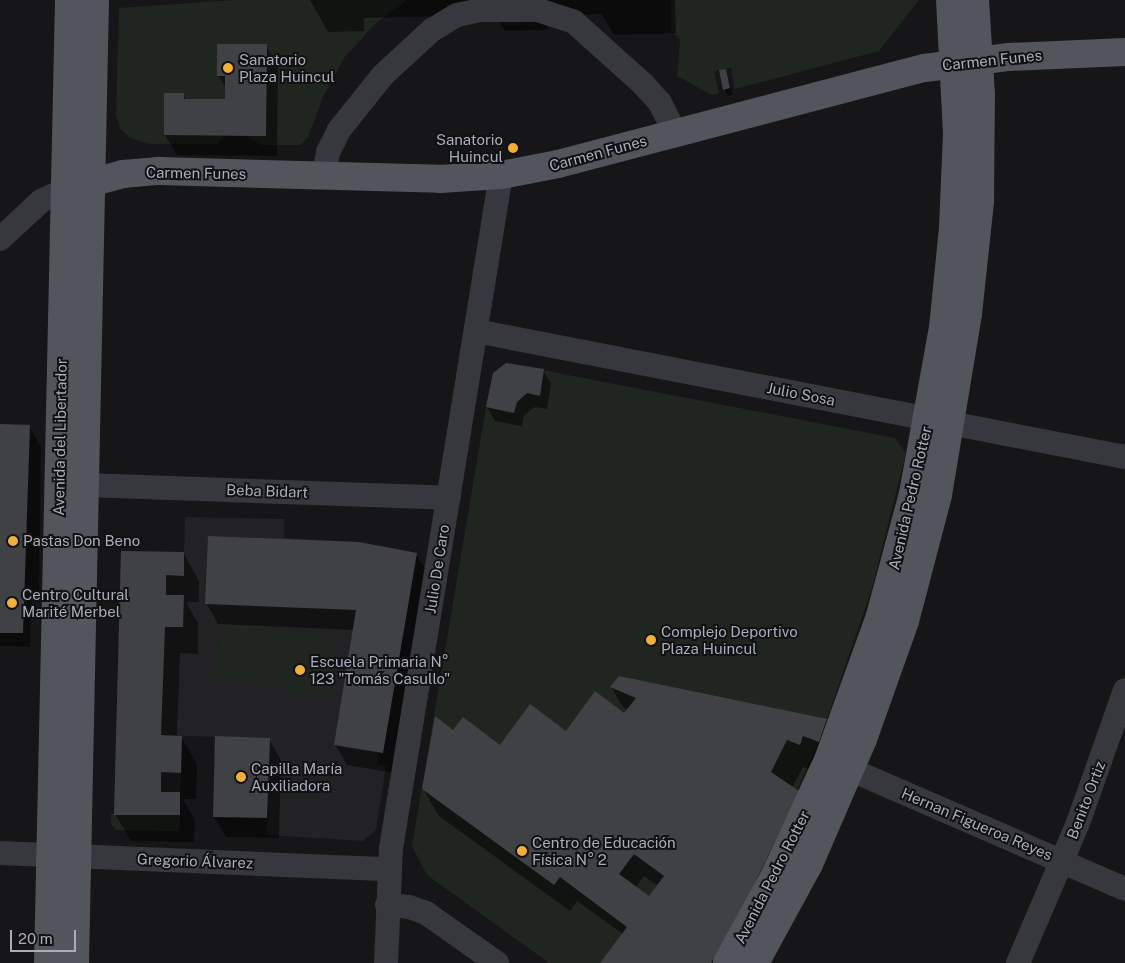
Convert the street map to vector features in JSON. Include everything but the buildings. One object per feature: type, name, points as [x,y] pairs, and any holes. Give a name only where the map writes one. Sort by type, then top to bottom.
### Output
[{"type":"main road","name":"Avenida del Libertador","points":[[48,963],[69,0]]},
{"type":"main road","name":"Avenida del Libertador","points":[[75,963],[95,0]]},
{"type":"main road","name":"Avenida Pedro Rotter","points":[[755,963],[805,872],[840,765],[868,654],[939,421],[969,305],[980,201],[967,62],[950,0]]},
{"type":"main road","name":"Avenida Pedro Rotter","points":[[967,62],[975,0]]},
{"type":"main road","name":"Carmen Funes","points":[[65,190],[123,174],[159,171],[440,179],[501,175],[675,133],[910,71],[967,62],[1125,52]]},
{"type":"main road","name":"Avenida Pedro Rotter","points":[[727,963],[773,879],[840,765]]},
{"type":"street","points":[[324,175],[328,152],[338,130],[383,75],[432,30],[457,15],[481,10],[538,10],[574,22],[644,84],[660,103],[675,133]]},
{"type":"street","name":"Julio De Caro","points":[[386,963],[389,869],[501,175]]},
{"type":"street","points":[[0,239],[41,201],[65,190]]},
{"type":"street","name":"Julio Sosa","points":[[476,330],[1125,457]]},
{"type":"street","name":"Beba Bidart","points":[[85,485],[449,498]]},
{"type":"street","name":"Benito Ortiz","points":[[1018,963],[1063,862],[1125,690]]},
{"type":"street","name":"Hernan Figueroa Reyes","points":[[840,765],[1125,889]]},
{"type":"street","name":"Gregorio Álvarez","points":[[0,854],[389,869]]},
{"type":"street","points":[[387,905],[409,907],[426,913],[497,963]]},
{"type":"shaded area","name":"Sanatorio Plaza Huincul","points":[[234,0],[407,0],[373,26],[344,58],[323,97],[308,137],[300,145],[261,145],[247,136],[225,135],[218,144],[150,144],[130,138],[120,128],[116,115],[119,8]]},
{"type":"shaded area","points":[[671,0],[919,0],[879,51],[735,89],[731,68],[719,70],[714,72],[719,93],[712,95],[677,76],[680,40],[671,30]]},
{"type":"shaded area","name":"Complejo Deportivo Plaza Huincul","points":[[506,363],[895,438],[906,453],[872,588],[819,742],[734,927],[711,963],[549,963],[427,875],[412,846],[486,407],[493,373]]},
{"type":"shaded area","name":"Escuela Primaria N° 123 \"Tomás Casullo\"","points":[[185,517],[284,519],[284,538],[359,542],[417,553],[383,753],[379,752],[377,764],[386,766],[376,830],[363,841],[267,835],[269,738],[182,736],[179,831],[116,830],[111,824],[111,814],[114,814],[121,551],[184,552]]},
{"type":"shaded area","points":[[223,619],[338,639],[328,697],[213,677]]},
{"type":"shaded area","points":[[111,814],[180,815],[179,831],[116,830],[111,824]]},
{"type":"place","name":"Sanatorio Plaza Huincul","points":[[228,68]]},
{"type":"place","name":"Sanatorio Huincul","points":[[513,148]]},
{"type":"place","name":"Pastas Don Beno","points":[[13,541]]},
{"type":"place","name":"Centro Cultural Marité Merbel","points":[[12,603]]},
{"type":"place","name":"Complejo Deportivo Plaza Huincul","points":[[651,640]]},
{"type":"place","name":"Escuela Primaria N° 123 \"Tomás Casullo\"","points":[[300,670]]},
{"type":"place","name":"Capilla María Auxiliadora","points":[[241,777]]},
{"type":"place","name":"Centro de Educación Física N° 2","points":[[522,851]]}]
